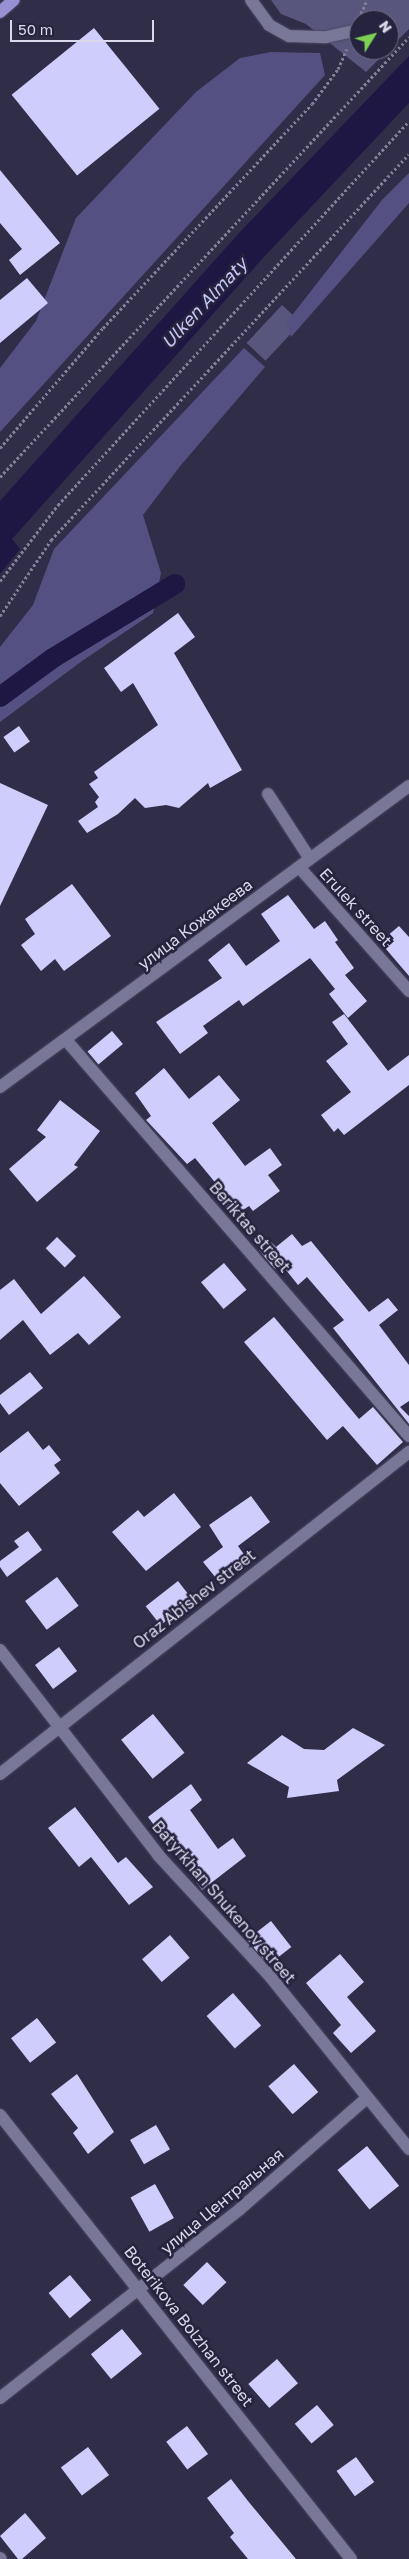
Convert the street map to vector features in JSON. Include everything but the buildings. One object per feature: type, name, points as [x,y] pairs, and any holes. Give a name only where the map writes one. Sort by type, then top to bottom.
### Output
[{"type":"main road","points":[[0,12],[14,0]]},
{"type":"street","points":[[252,0],[269,26],[290,36],[326,37],[349,32]]},
{"type":"street","name":"улица Кожакеева","points":[[0,1087],[409,786]]},
{"type":"street","points":[[268,794],[310,859]]},
{"type":"street","name":"Erulek street","points":[[298,867],[409,991]]},
{"type":"street","name":"Beriktas street","points":[[66,1040],[409,1436]]},
{"type":"street","name":"Oraz Abishev street","points":[[0,1774],[409,1452]]},
{"type":"street","name":"Batyrkhan Shukenov street","points":[[0,1650],[60,1725],[159,1856],[268,1974],[409,2149]]},
{"type":"street","name":"улица Центральная","points":[[0,2398],[141,2290],[366,2098]]},
{"type":"street","name":"Boterikova Bolzhan street","points":[[0,2115],[141,2290],[351,2559]]},
{"type":"path","points":[[0,477],[409,37]]},
{"type":"path","points":[[0,448],[103,328],[312,104],[338,69],[349,43]]},
{"type":"path","points":[[0,581],[58,505],[409,121]]},
{"type":"path","points":[[0,616],[51,540],[409,154]]},
{"type":"shaded area","points":[[271,0],[409,0],[409,29],[399,39],[399,10],[349,10],[349,58],[306,24],[281,14]]},
{"type":"shaded area","points":[[271,52],[320,53],[325,75],[0,432],[0,368],[36,321],[76,218],[196,92],[240,58]]},
{"type":"shaded area","points":[[351,60],[378,60],[366,72]]},
{"type":"shaded area","points":[[409,173],[409,203],[291,337],[286,323],[382,200]]},
{"type":"shaded area","points":[[282,305],[301,323],[266,361],[247,343]]},
{"type":"shaded area","points":[[244,348],[265,367],[181,465],[143,515],[161,573],[153,613],[82,661],[0,722],[0,647],[33,605],[54,549]]},
{"type":"water","name":"Ulken Almaty","points":[[409,56],[409,103],[263,258],[12,539],[20,549],[0,574],[0,501],[239,233]]},
{"type":"waterway","points":[[0,697],[53,658],[175,584]]}]
